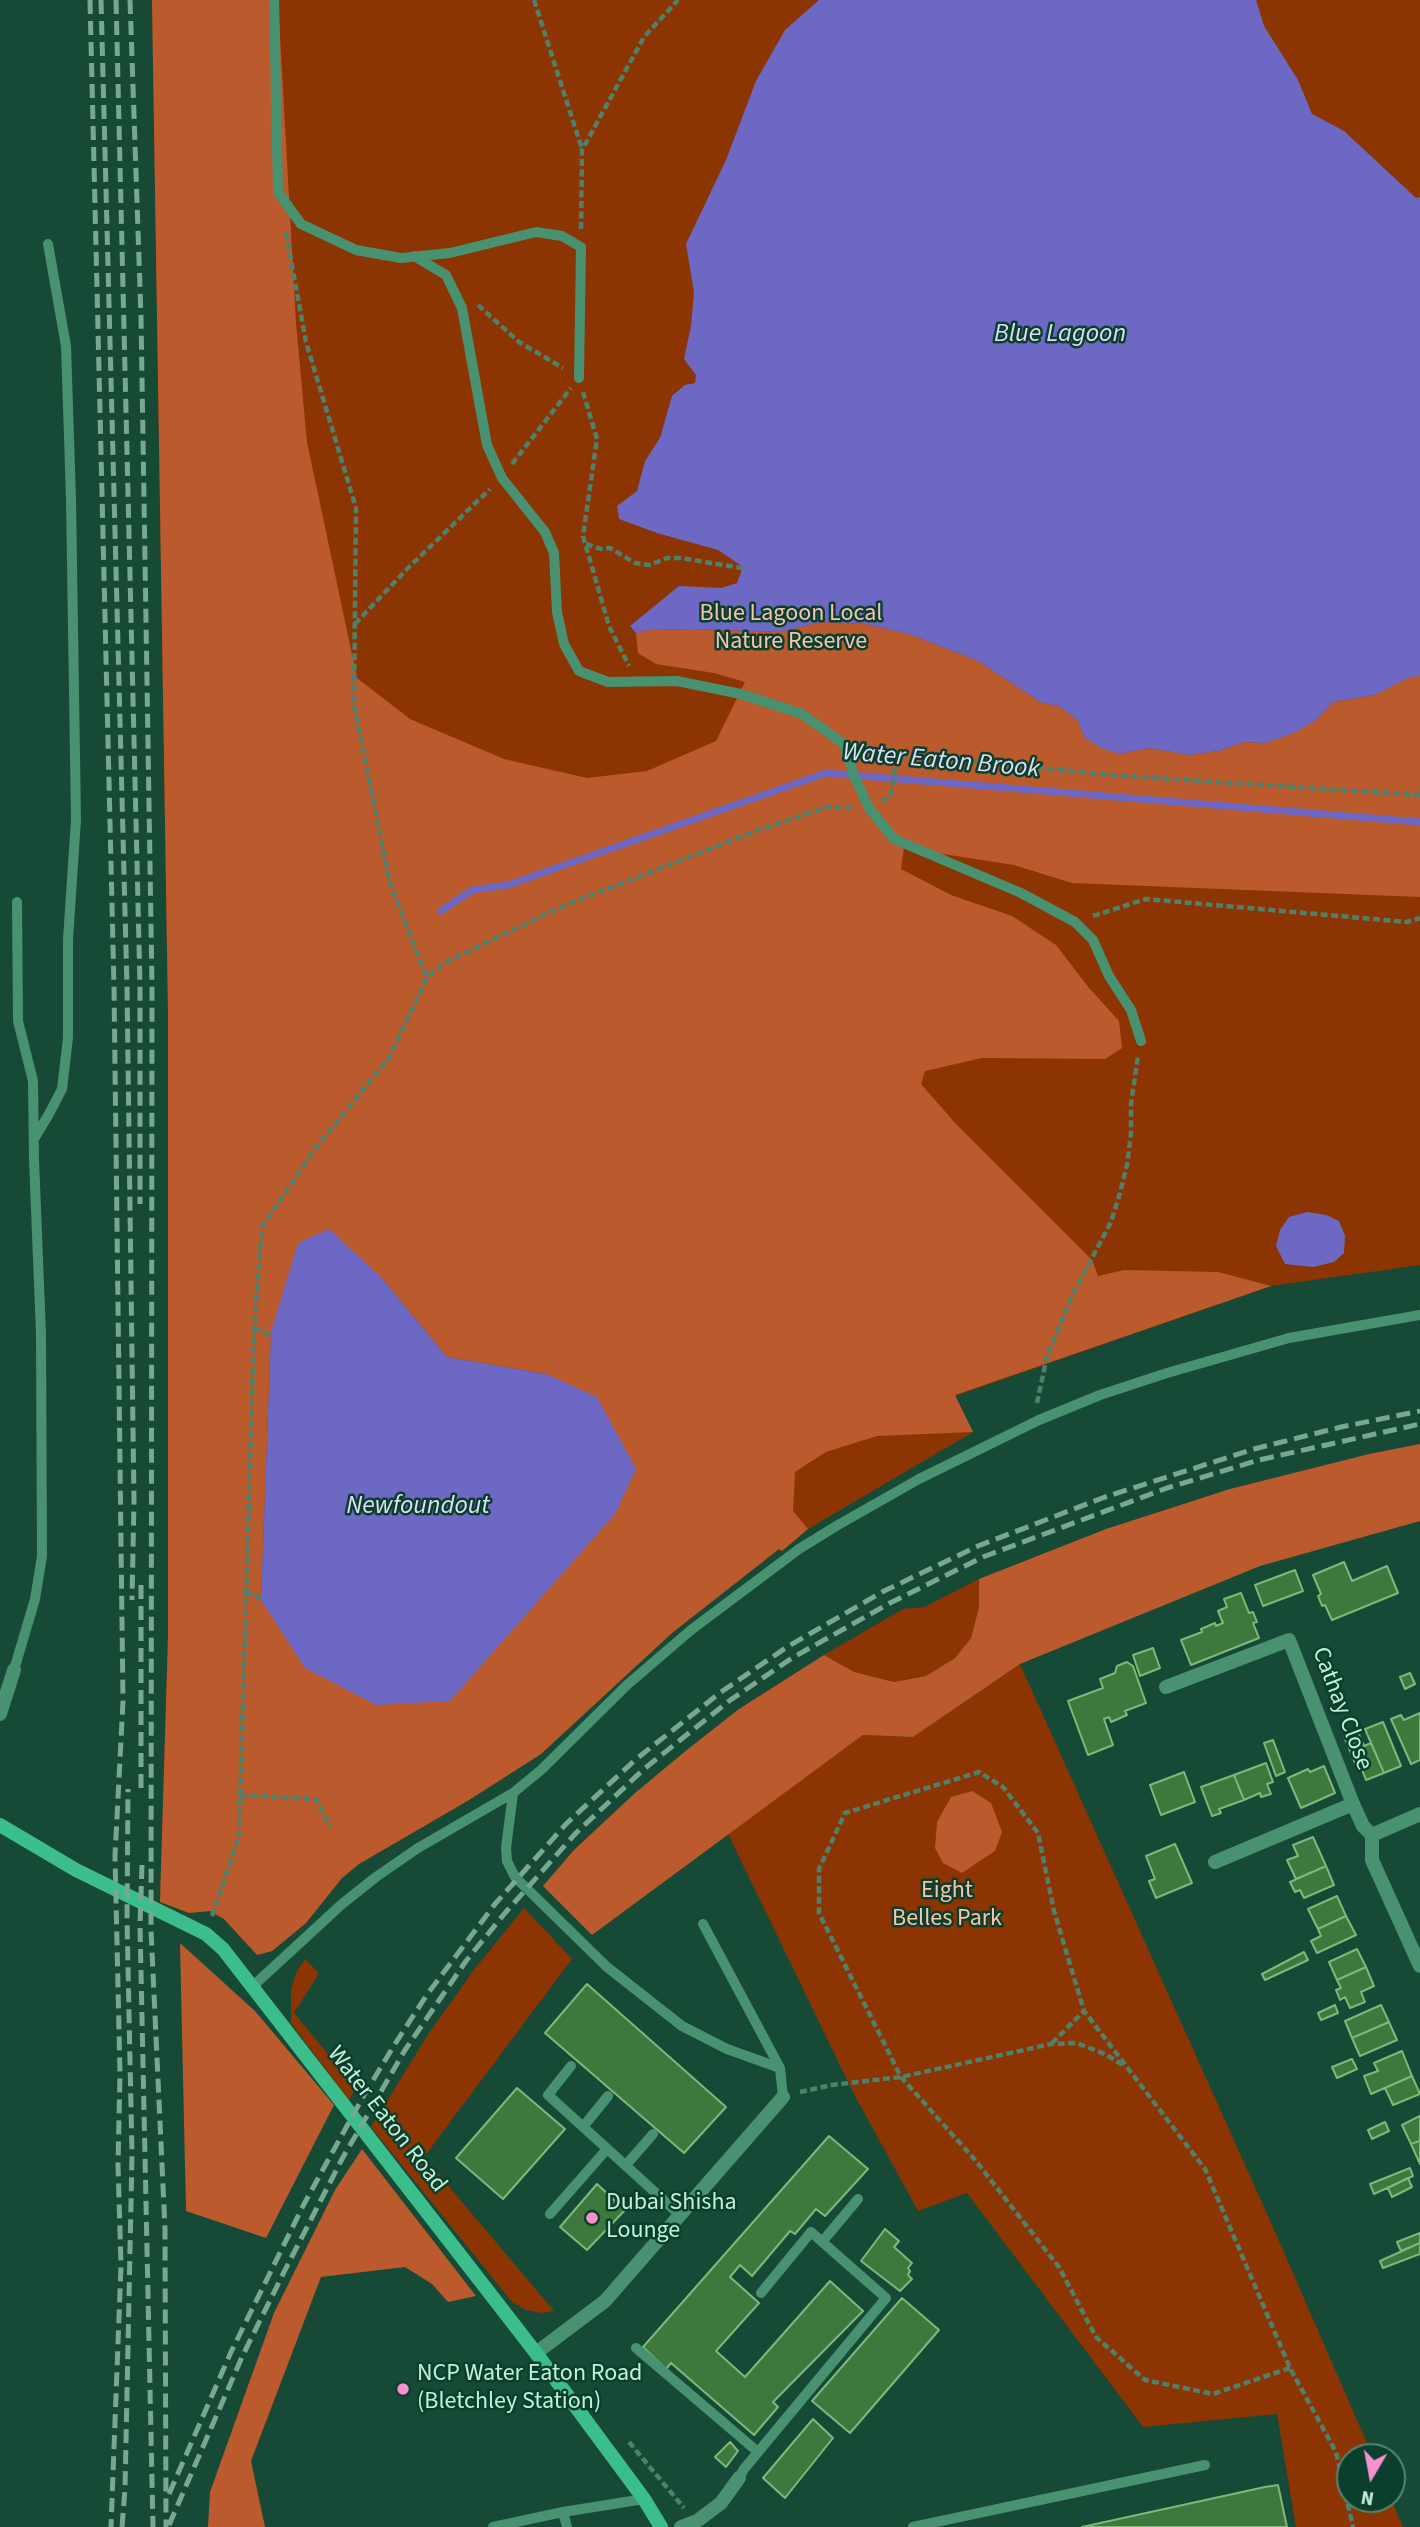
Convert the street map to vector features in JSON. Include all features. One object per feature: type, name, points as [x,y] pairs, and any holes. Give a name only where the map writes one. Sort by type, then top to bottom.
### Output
[{"type":"street","name":"Cathay Close","points":[[1166,1687],[1289,1640],[1353,1804],[1363,1826],[1373,1835]]},
{"type":"street","points":[[0,1714],[14,1670]]},
{"type":"street","points":[[1216,1862],[1353,1804]]},
{"type":"street","points":[[1420,1814],[1373,1835],[1372,1860],[1420,1966]]},
{"type":"street","name":"Water Eaton Road","points":[[0,1825],[76,1870],[206,1934],[223,1949],[536,2353],[644,2499],[661,2527]]},
{"type":"street","points":[[536,2353],[605,2301],[783,2097]]},
{"type":"street","points":[[681,2527],[696,2521],[721,2503],[739,2478]]},
{"type":"lane","points":[[274,0],[278,192],[301,224],[356,250],[401,258],[450,253],[536,232],[562,236],[581,247],[579,378]]},
{"type":"lane","points":[[34,1139],[61,1088],[68,1038],[68,939],[76,820],[66,346],[48,244]]},
{"type":"lane","points":[[414,256],[446,275],[462,308],[487,445],[502,478],[545,532],[554,553],[558,612],[564,644],[579,671],[608,682],[677,681],[741,694],[802,714],[844,744],[854,776],[869,808],[894,839],[1021,893],[1075,922],[1093,940],[1109,976],[1131,1010],[1141,1041]]},
{"type":"lane","points":[[14,1670],[35,1599],[42,1556],[41,1334],[33,1081],[18,1021],[17,902]]},
{"type":"lane","points":[[253,1986],[342,1904],[376,1877],[418,1848],[513,1793],[541,1770],[627,1685],[691,1630],[799,1549],[919,1479],[1039,1420],[1100,1395],[1234,1353],[1301,1336],[1420,1315]]},
{"type":"lane","points":[[513,1793],[506,1848],[507,1861],[515,1877],[607,1967],[682,2026],[727,2049],[780,2068]]},
{"type":"lane","points":[[704,1924],[780,2068],[783,2097]]},
{"type":"lane","points":[[571,2066],[548,2095],[680,2215]]},
{"type":"lane","points":[[583,2127],[608,2095]]},
{"type":"lane","points":[[626,2165],[653,2134]]},
{"type":"lane","points":[[550,2214],[607,2149]]},
{"type":"lane","points":[[822,2242],[858,2199]]},
{"type":"lane","points":[[739,2478],[886,2298],[811,2232],[761,2293]]},
{"type":"lane","points":[[636,2348],[758,2452]]},
{"type":"lane","points":[[913,2527],[1205,2465]]},
{"type":"lane","points":[[493,2527],[644,2499]]},
{"type":"lane","points":[[563,2512],[567,2527]]},
{"type":"path","points":[[534,0],[582,150],[581,247]]},
{"type":"path","points":[[582,150],[644,37],[677,0]]},
{"type":"path","points":[[278,192],[306,342],[356,508],[354,705],[390,883],[428,978]]},
{"type":"path","points":[[473,300],[519,342],[579,378],[597,439],[583,536],[608,626],[637,682]]},
{"type":"path","points":[[355,625],[407,569],[502,478],[579,378]]},
{"type":"path","points":[[585,544],[601,549],[610,548],[635,563],[649,565],[667,558],[681,558],[747,569]]},
{"type":"path","points":[[844,744],[897,754],[1122,776],[1420,795]]},
{"type":"path","points":[[891,796],[897,754]]},
{"type":"path","points":[[206,1934],[239,1836],[254,1329],[262,1227],[314,1150],[389,1058],[428,978],[444,963],[561,907],[740,836],[827,807],[869,808]]},
{"type":"path","points":[[1075,922],[1146,898],[1407,922],[1420,918]]},
{"type":"path","points":[[1039,1420],[1037,1406],[1047,1356],[1071,1298],[1111,1222],[1120,1193],[1127,1165],[1131,1104],[1141,1041]]},
{"type":"path","points":[[254,1329],[262,1330],[271,1337]]},
{"type":"path","points":[[246,1594],[254,1593],[261,1600]]},
{"type":"path","points":[[1290,2368],[1213,2394],[1145,2380],[1096,2337],[1059,2267],[975,2160],[901,2077],[819,1913],[819,1869],[845,1813],[979,1772],[1003,1787],[1038,1833],[1054,1911],[1084,2011],[1205,2169],[1290,2368],[1336,2452],[1353,2527]]},
{"type":"path","points":[[240,1795],[316,1800],[330,1827]]},
{"type":"path","points":[[1051,2044],[1084,2011]]},
{"type":"path","points":[[783,2097],[832,2085],[901,2077],[1051,2044],[1077,2043],[1107,2055],[1128,2069]]},
{"type":"green space","name":"Blue Lagoon Local Nature Reserve","points":[[152,0],[1420,0],[1420,1265],[1271,1286],[955,1396],[973,1432],[808,1529],[782,1551],[779,1549],[672,1633],[541,1754],[469,1800],[359,1864],[342,1878],[306,1923],[272,1951],[257,1955],[224,1919],[210,1911],[189,1913],[160,1902],[168,1637],[168,1013]]},
{"type":"green space","points":[[979,1579],[979,1607],[971,1638],[955,1658],[926,1676],[894,1682],[853,1672],[824,1655],[903,1609],[924,1607]]},
{"type":"green space","name":"Eight Belles Park","points":[[1020,1664],[1367,2443],[1336,2443],[1336,2513],[1397,2513],[1403,2527],[1296,2527],[1277,2414],[1143,2427],[967,2193],[918,2211],[853,2092],[728,1834],[863,1735],[913,1737]]},
{"type":"green space","points":[[524,1908],[572,1959],[424,2157],[554,2311],[542,2313],[526,2310],[512,2302],[371,2127],[429,2033],[473,1971]]},
{"type":"green space","points":[[305,1959],[319,1973],[294,2013],[356,2088],[349,2100],[291,2023],[291,1990],[296,1973]]},
{"type":"shaded area","points":[[152,0],[278,0],[296,323],[307,442],[357,678],[410,719],[504,759],[587,778],[647,771],[716,741],[745,682],[714,673],[656,664],[638,653],[636,633],[693,629],[780,632],[822,622],[865,624],[909,634],[978,661],[1042,703],[1059,706],[1078,721],[1084,737],[1120,754],[1149,748],[1189,755],[1219,751],[1244,742],[1266,743],[1316,720],[1333,702],[1375,695],[1410,676],[1420,676],[1420,897],[1072,883],[1014,865],[904,848],[901,869],[951,895],[1012,916],[1056,945],[1119,1021],[1122,1048],[1105,1059],[982,1058],[925,1071],[921,1084],[956,1124],[1092,1260],[1098,1276],[1124,1270],[1218,1272],[1271,1286],[955,1395],[973,1432],[877,1436],[826,1452],[795,1472],[793,1511],[808,1529],[672,1633],[541,1754],[469,1800],[359,1864],[342,1878],[306,1923],[272,1951],[257,1955],[224,1919],[210,1911],[189,1913],[160,1902],[168,1637],[168,1013]],"holes":[[[381,1277],[447,1357],[546,1374],[261,1600],[271,1332]]]},
{"type":"shaded area","points":[[1420,1444],[1420,1521],[1260,1566],[1020,1664],[913,1737],[863,1735],[592,1935],[543,1886],[574,1850],[635,1793],[688,1749],[739,1709],[824,1655],[854,1672],[894,1682],[926,1676],[955,1658],[971,1638],[979,1607],[979,1579],[1106,1529],[1230,1489]]},
{"type":"shaded area","points":[[972,1791],[991,1803],[1002,1832],[995,1851],[962,1873],[943,1863],[935,1848],[937,1822],[951,1797]]},
{"type":"shaded area","points":[[180,1943],[255,2011],[334,2105],[266,2238],[186,2211]]},
{"type":"shaded area","points":[[362,2149],[476,2296],[448,2302],[432,2284],[405,2267],[321,2277],[251,2461],[265,2527],[208,2527],[210,2492],[274,2313],[335,2190]]},
{"type":"water","name":"Blue Lagoon","points":[[819,0],[1256,0],[1264,26],[1298,80],[1312,114],[1344,131],[1416,198],[1420,197],[1420,676],[1410,677],[1375,695],[1333,702],[1316,720],[1296,732],[1266,743],[1244,742],[1219,751],[1189,755],[1149,748],[1120,754],[1101,748],[1084,737],[1078,721],[1059,706],[1042,703],[978,661],[909,634],[865,624],[822,622],[780,632],[693,629],[636,633],[630,626],[679,586],[721,588],[737,583],[743,567],[718,550],[619,519],[617,506],[637,491],[645,461],[660,438],[672,396],[685,385],[695,383],[696,375],[684,359],[694,292],[686,244],[726,160],[756,81],[785,30]]},
{"type":"water","points":[[1307,1212],[1326,1215],[1339,1221],[1345,1236],[1344,1253],[1334,1262],[1313,1267],[1285,1264],[1276,1246],[1280,1230],[1289,1217]]},
{"type":"water","name":"Newfoundout","points":[[329,1229],[381,1277],[447,1357],[546,1374],[597,1397],[636,1469],[615,1514],[450,1701],[376,1705],[305,1668],[261,1600],[271,1332],[298,1243]]},
{"type":"building","points":[[1344,1562],[1352,1581],[1387,1566],[1398,1593],[1332,1620],[1325,1605],[1322,1606],[1318,1596],[1321,1594],[1313,1575]]},
{"type":"building","points":[[1295,1570],[1303,1591],[1263,1606],[1255,1585]]},
{"type":"building","points":[[1241,1593],[1249,1613],[1253,1612],[1257,1622],[1253,1623],[1259,1638],[1191,1665],[1181,1640],[1202,1632],[1201,1629],[1215,1623],[1216,1626],[1223,1623],[1218,1611],[1227,1607],[1224,1599]]},
{"type":"building","points":[[1153,1648],[1160,1668],[1140,1676],[1133,1655]]},
{"type":"building","points":[[1127,1662],[1133,1666],[1146,1703],[1125,1711],[1127,1715],[1111,1722],[1109,1717],[1104,1719],[1113,1745],[1088,1755],[1068,1701],[1103,1688],[1100,1679],[1115,1673],[1117,1666]]},
{"type":"building","points":[[1410,1673],[1415,1684],[1405,1689],[1400,1677]]},
{"type":"building","points":[[1420,1713],[1420,1760],[1411,1764],[1391,1719],[1401,1715],[1404,1720]]},
{"type":"building","points":[[1383,1722],[1401,1766],[1384,1773],[1365,1729]]},
{"type":"building","points":[[1357,1730],[1364,1746],[1371,1743],[1384,1773],[1366,1780],[1359,1762],[1355,1763],[1344,1736]]},
{"type":"building","points":[[1273,1740],[1285,1772],[1276,1776],[1264,1743]]},
{"type":"building","points":[[1266,1763],[1273,1782],[1267,1784],[1271,1794],[1261,1797],[1260,1793],[1244,1800],[1234,1775]]},
{"type":"building","points":[[1324,1766],[1335,1793],[1301,1808],[1288,1778],[1308,1769],[1310,1772]]},
{"type":"building","points":[[1184,1772],[1195,1802],[1161,1815],[1150,1785]]},
{"type":"building","points":[[1234,1775],[1244,1800],[1219,1809],[1221,1813],[1212,1816],[1201,1787]]},
{"type":"building","points":[[1313,1837],[1326,1866],[1296,1879],[1287,1860],[1298,1856],[1293,1845]]},
{"type":"building","points":[[1175,1844],[1192,1883],[1156,1898],[1149,1881],[1155,1879],[1146,1856]]},
{"type":"building","points":[[1326,1866],[1334,1885],[1304,1898],[1300,1890],[1295,1892],[1290,1882]]},
{"type":"building","points":[[1337,1896],[1346,1916],[1318,1929],[1308,1909]]},
{"type":"building","points":[[1346,1916],[1356,1935],[1317,1953],[1311,1941],[1321,1936],[1318,1929]]},
{"type":"building","points":[[1357,1949],[1366,1967],[1337,1980],[1329,1962]]},
{"type":"building","points":[[1304,1952],[1308,1960],[1265,1980],[1262,1974]]},
{"type":"building","points":[[1366,1967],[1374,1986],[1361,1992],[1365,2002],[1350,2008],[1345,1997],[1340,2000],[1336,1990],[1341,1988],[1337,1980]]},
{"type":"building","points":[[587,1984],[726,2107],[684,2153],[545,2033]]},
{"type":"building","points":[[1335,2005],[1338,2013],[1321,2020],[1318,2013]]},
{"type":"building","points":[[1381,2005],[1389,2022],[1352,2038],[1345,2021]]},
{"type":"building","points":[[1389,2022],[1397,2040],[1360,2056],[1352,2038]]},
{"type":"building","points":[[1402,2051],[1412,2076],[1371,2094],[1364,2076],[1378,2071],[1374,2063]]},
{"type":"building","points":[[1352,2059],[1357,2069],[1337,2078],[1332,2067]]},
{"type":"building","points":[[1412,2076],[1420,2094],[1393,2105],[1385,2088]]},
{"type":"building","points":[[517,2088],[565,2129],[503,2199],[456,2158]]},
{"type":"building","points":[[1420,2116],[1420,2141],[1411,2144],[1402,2125]]},
{"type":"building","points":[[1385,2122],[1389,2131],[1372,2139],[1368,2130]]},
{"type":"building","points":[[829,2136],[868,2169],[825,2216],[816,2209],[795,2234],[790,2231],[752,2276],[740,2265],[730,2277],[759,2303],[716,2351],[745,2377],[830,2281],[863,2311],[773,2402],[778,2407],[754,2435],[671,2363],[666,2369],[643,2347]]},
{"type":"building","points":[[1420,2141],[1420,2164],[1411,2144]]},
{"type":"building","points":[[1410,2168],[1413,2176],[1374,2194],[1370,2184]]},
{"type":"building","points":[[1408,2178],[1412,2187],[1392,2197],[1388,2188]]},
{"type":"building","name":"Dubai Shisha Lounge","points":[[597,2184],[625,2210],[587,2250],[560,2227]]},
{"type":"building","points":[[885,2229],[899,2241],[894,2247],[912,2263],[908,2268],[908,2275],[912,2279],[900,2291],[861,2261]]},
{"type":"building","points":[[1420,2233],[1420,2243],[1401,2251],[1397,2242]]},
{"type":"building","points":[[1420,2243],[1420,2254],[1383,2268],[1380,2261]]},
{"type":"building","points":[[902,2298],[939,2330],[850,2433],[812,2401]]},
{"type":"building","points":[[813,2419],[833,2438],[785,2498],[763,2478]]},
{"type":"building","points":[[730,2442],[738,2451],[726,2467],[715,2457]]},
{"type":"building","points":[[1278,2485],[1287,2527],[1082,2527],[1265,2487]]},
{"type":"waterway","name":"Water Eaton Brook","points":[[441,911],[472,890],[508,885],[826,773],[1420,822]]},
{"type":"railway","points":[[90,0],[114,987],[123,1701],[115,1856],[121,2265],[111,2527]]},
{"type":"railway","points":[[101,0],[127,987],[134,1502],[132,1600]]},
{"type":"railway","points":[[116,0],[140,986],[140,1204]]},
{"type":"railway","points":[[130,0],[141,317],[152,986],[151,1930],[165,2229],[166,2527]]},
{"type":"railway","points":[[169,2494],[231,2352],[304,2204],[395,2044],[426,1996],[495,1904],[566,1824],[635,1760],[721,1692],[787,1647],[884,1591],[978,1546],[1105,1497],[1254,1449],[1420,1411]]},
{"type":"railway","points":[[169,2525],[242,2357],[284,2272],[342,2159],[405,2050],[466,1961],[505,1913],[576,1833],[644,1769],[729,1701],[792,1658],[890,1603],[983,1557],[1167,1488],[1259,1460],[1420,1424]]},
{"type":"railway","points":[[141,1585],[141,1788]]},
{"type":"railway","points":[[122,2527],[132,2155],[127,1919],[128,1789]]},
{"type":"railway","points":[[142,1865],[140,1925],[153,2527]]},
{"type":"place","name":"Dubai Shisha Lounge","points":[[592,2218]]},
{"type":"place","name":"NCP Water Eaton Road (Bletchley Station)","points":[[403,2389]]}]
